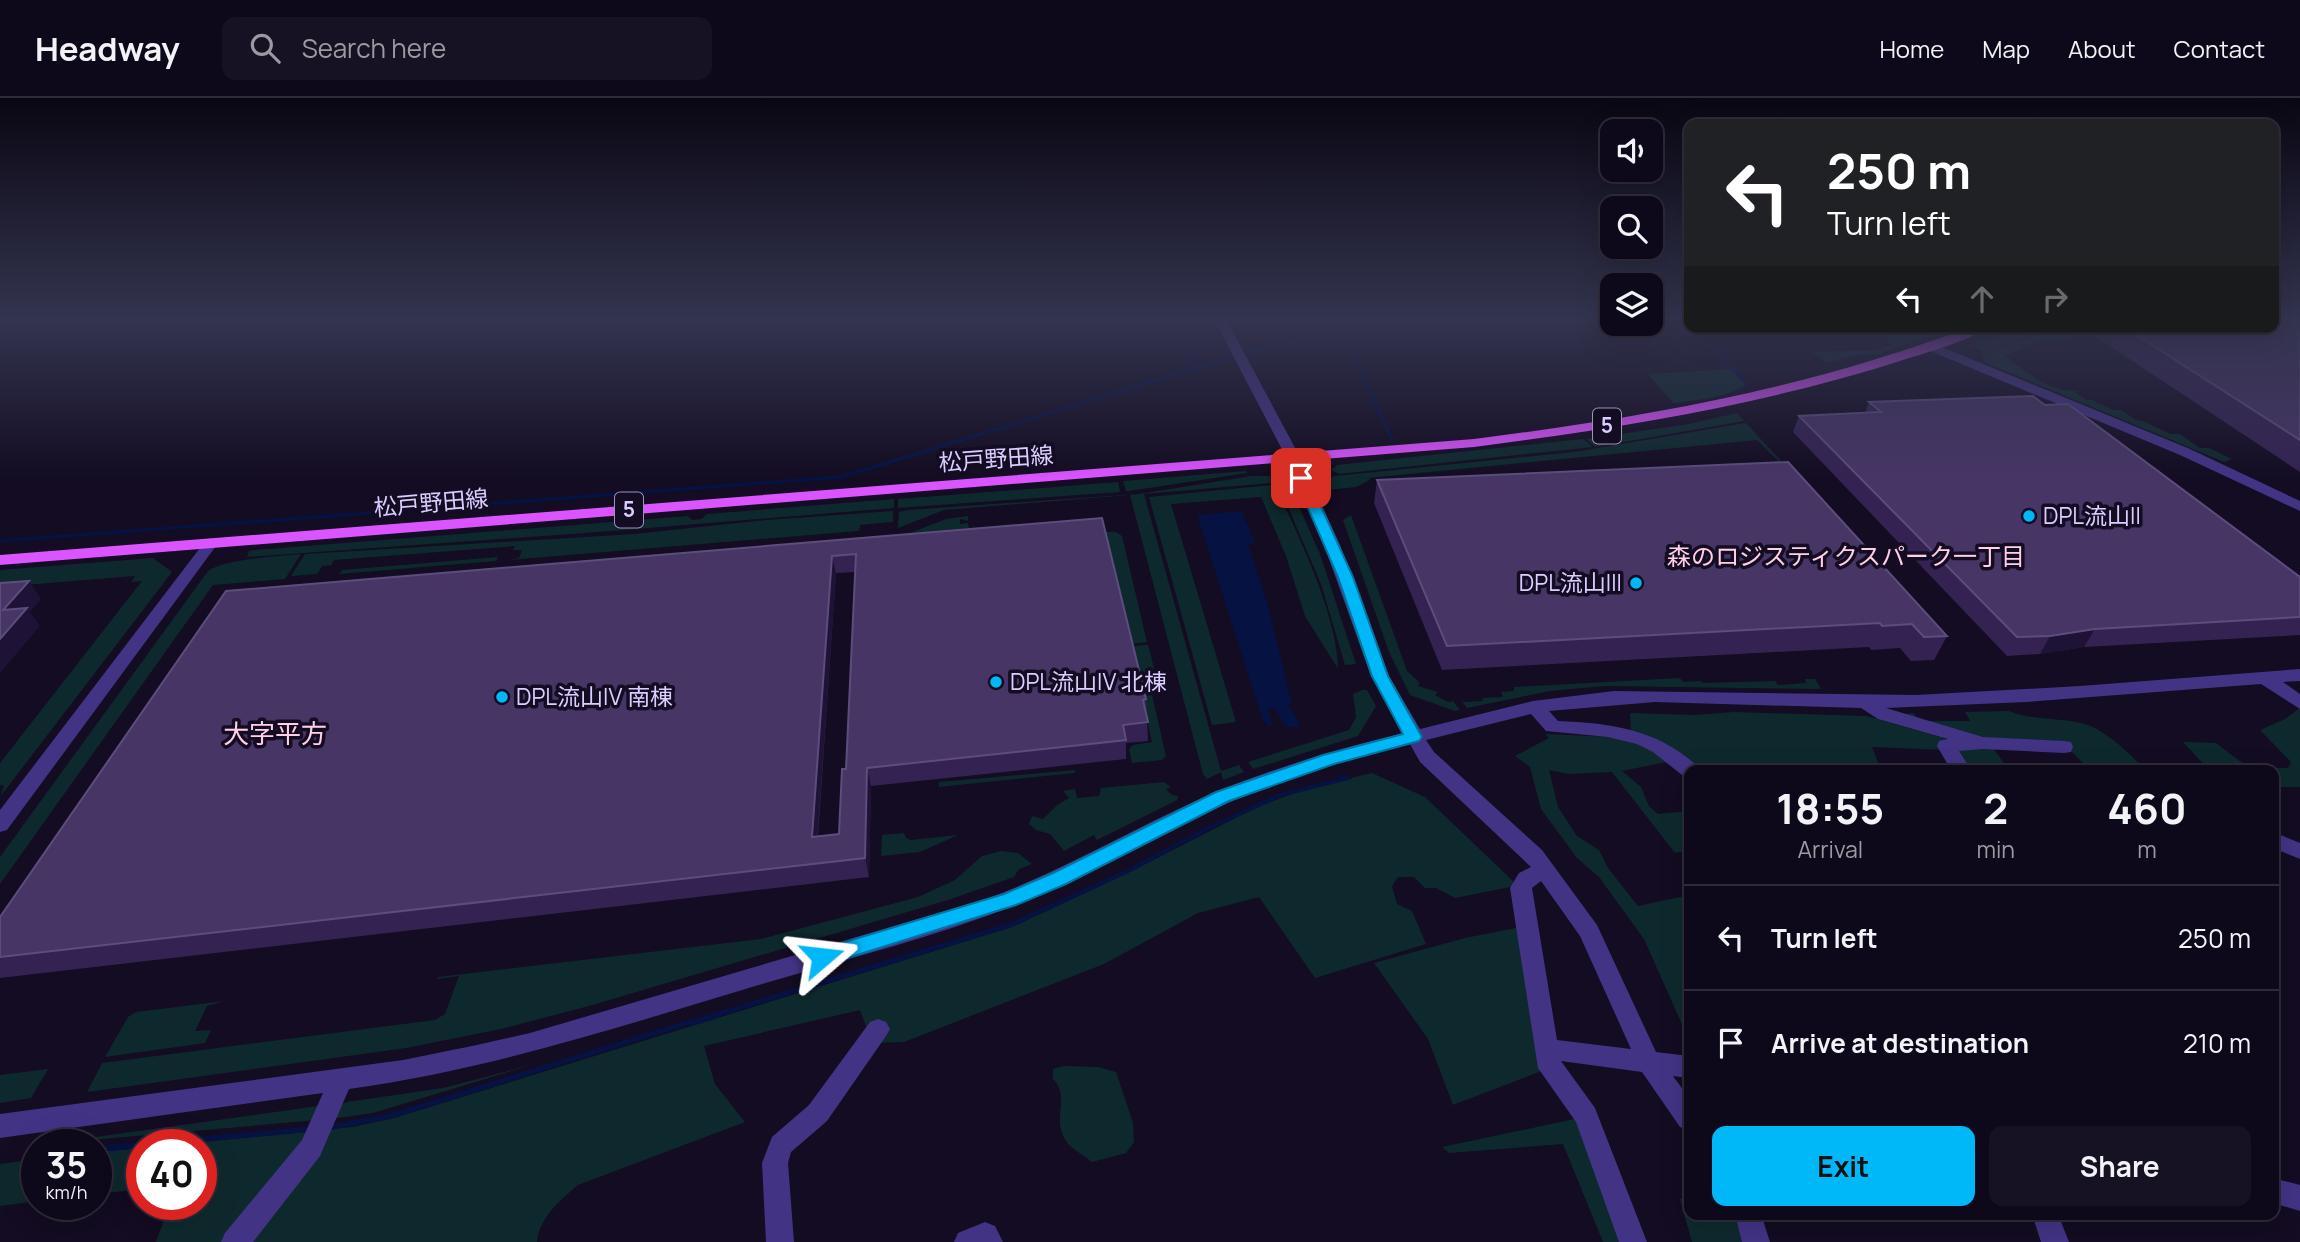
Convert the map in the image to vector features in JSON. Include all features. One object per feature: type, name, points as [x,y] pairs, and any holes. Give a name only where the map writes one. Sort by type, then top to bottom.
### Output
[{"type":"main road","name":"松戸野田線","points":[[0,560],[1475,443],[1677,415],[1813,385],[1852,372]]},
{"type":"street","points":[[1248,372],[1294,459],[1346,577],[1380,676],[1413,737],[1427,757],[1535,856],[1545,869],[1589,931],[1649,1062],[1684,1112]]},
{"type":"street","points":[[1993,372],[2185,452],[2300,507]]},
{"type":"street","points":[[0,825],[211,543]]},
{"type":"street","points":[[0,1126],[402,1071],[530,1044],[1009,900],[1222,797],[1329,759],[1535,707],[1597,699],[1649,698],[1865,702],[2058,693],[2300,675]]},
{"type":"street","points":[[2265,678],[2300,703]]},
{"type":"street","points":[[1865,702],[1884,715],[1983,743]]},
{"type":"street","points":[[1535,707],[1553,727],[1594,729],[1637,737],[1667,750],[1684,765]]},
{"type":"street","points":[[1958,765],[1946,746],[1983,743],[2064,747]]},
{"type":"street","points":[[2279,842],[2300,851]]},
{"type":"street","points":[[1545,869],[1526,879],[1521,888],[1550,1068],[1586,1116],[1633,1242]]},
{"type":"street","points":[[780,1242],[775,1163],[781,1145],[818,1113],[878,1029]]},
{"type":"street","points":[[1548,1049],[1684,1066]]},
{"type":"street","points":[[235,1242],[297,1168],[322,1126],[341,1080]]},
{"type":"street","points":[[2279,1192],[2300,1198]]},
{"type":"street","points":[[1750,1220],[1756,1242]]},
{"type":"street","points":[[2047,1220],[2055,1242]]},
{"type":"street","points":[[968,1242],[985,1235],[989,1242]]},
{"type":"green space","points":[[1736,372],[1747,384],[1723,395],[1673,403],[1648,374]]},
{"type":"green space","points":[[2009,372],[2028,372],[2048,385],[2081,391],[2075,392],[2086,400],[2113,410],[2121,410],[2136,420],[2170,434],[2180,434],[2200,448],[2209,448],[2232,459],[2224,462]]},
{"type":"green space","points":[[1737,413],[1744,421],[1595,447],[1586,439],[1689,424]]},
{"type":"green space","points":[[1746,423],[1801,483],[1757,440],[1369,478],[1370,480],[1356,487],[1328,490],[1323,480],[1335,476],[1574,452]]},
{"type":"green space","points":[[1583,439],[1593,447],[1339,474],[1331,470],[1337,465]]},
{"type":"green space","points":[[1247,473],[1129,491],[1126,491],[1123,481]]},
{"type":"green space","points":[[1251,476],[1270,476],[1288,482],[1320,554],[1356,664],[1345,665],[1321,584],[1279,486],[1272,483],[1144,494],[1221,771],[1239,765],[1244,772],[1223,780],[1221,772],[1207,779],[1203,774],[1130,495],[944,510],[898,528],[899,512],[907,510],[1139,494]]},
{"type":"green space","points":[[1118,482],[1120,492],[898,508],[898,499]]},
{"type":"green space","points":[[1272,485],[1276,487],[1295,528],[1324,601],[1336,648],[1338,669],[1305,616],[1286,556],[1261,497],[1171,504],[1236,722],[1212,725],[1149,497]]},
{"type":"green space","points":[[894,499],[894,508],[247,557],[249,551],[255,550],[688,516],[692,520],[701,519],[707,514]]},
{"type":"green space","points":[[893,511],[893,522],[860,525],[859,531],[509,560],[519,558],[522,550],[513,550],[515,546],[334,560],[331,565],[322,566],[317,574],[291,576],[305,554],[634,534],[766,520]]},
{"type":"green space","points":[[1351,515],[1407,671],[1420,683],[1418,686],[1438,692],[1435,695],[1448,702],[1453,701],[1460,710],[1455,711],[1410,695],[1389,652],[1343,520]]},
{"type":"green space","points":[[968,516],[968,521],[960,519],[960,524],[968,523],[969,528],[910,533],[946,519]]},
{"type":"green space","points":[[1104,532],[1116,532],[1122,536],[1147,642],[1130,644]]},
{"type":"green space","points":[[301,554],[285,579],[213,585],[0,884],[0,857],[208,571],[239,561]]},
{"type":"green space","points":[[498,557],[496,561],[339,574],[342,570]]},
{"type":"green space","points":[[153,558],[172,572],[0,797],[4,786],[0,785],[0,763],[142,581],[131,582],[135,576],[0,587],[0,570]]},
{"type":"green space","points":[[1148,645],[1154,668],[1148,678],[1166,756],[1162,760],[1132,763],[1129,749],[1133,745],[1152,742],[1130,646]]},
{"type":"green space","points":[[1680,678],[1683,682],[1703,683],[1775,681],[1778,685],[1806,683],[1805,679],[1815,679],[1821,689],[1604,686],[1550,691],[1467,708],[1460,699],[1463,702],[1503,697],[1501,692],[1514,691],[1514,687]]},
{"type":"green space","points":[[1367,690],[1376,706],[1358,736],[1253,769],[1248,762],[1349,730],[1356,717],[1353,694]]},
{"type":"green space","points":[[2300,708],[2300,787],[2279,787],[2279,768],[2288,768],[2291,762],[2260,730],[2285,719]]},
{"type":"green space","points":[[2009,711],[2085,724],[2102,732],[2141,765],[2085,765],[2064,744],[1966,734],[1908,719],[1905,714],[1913,713],[1920,721],[1970,721],[1965,712]]},
{"type":"green space","points":[[1734,712],[1867,716],[1964,744],[1943,750],[1872,747],[1879,765],[1692,765],[1667,745],[1631,730],[1630,713],[1694,715]]},
{"type":"green space","points":[[1545,734],[1614,737],[1636,742],[1671,761],[1622,771],[1641,787],[1649,806],[1658,814],[1684,811],[1684,851],[1675,853],[1612,772],[1569,774],[1549,770],[1558,807],[1577,836],[1599,850],[1608,868],[1638,906],[1684,896],[1684,1029],[1644,939],[1599,877],[1577,858],[1541,809],[1530,767],[1515,756],[1549,738]]},
{"type":"green space","points":[[2183,742],[2216,743],[2245,765],[2204,765]]},
{"type":"green space","points":[[1955,748],[1993,748],[2005,765],[1965,765]]},
{"type":"green space","points":[[1075,770],[1075,773],[939,787],[939,782]]},
{"type":"green space","points":[[1372,773],[1425,797],[1514,882],[1515,886],[1455,898],[1436,888],[1425,888],[1414,877],[1398,877],[1392,886],[1397,904],[1412,911],[1426,944],[1315,978],[1259,897],[1198,913],[1104,964],[904,1042],[872,1043],[860,1010],[704,1046],[715,1084],[745,1122],[578,1185],[546,1217],[537,1242],[156,1242],[164,1220],[217,1220],[217,1140],[352,1127],[394,1118],[1012,927],[1128,873],[1255,808],[1308,788]]},
{"type":"green space","points":[[1164,782],[1171,787],[1166,789],[1172,795],[1178,796],[1177,800],[1097,840],[1094,835],[1064,851],[1050,834],[1036,830],[1029,824],[1032,816],[1043,819],[1069,798],[1063,791],[1075,789],[1077,798],[1099,796],[1101,788]]},
{"type":"green space","points":[[904,833],[906,838],[911,840],[958,835],[920,852],[881,856],[882,835]]},
{"type":"green space","points":[[1001,851],[1018,853],[1032,864],[1019,869],[1014,877],[948,900],[589,1006],[501,1029],[406,1048],[87,1092],[102,1063],[435,1020],[445,1014],[459,976],[437,979],[438,977],[761,939],[918,897],[955,880],[982,856]]},
{"type":"green space","points":[[1521,927],[1544,1070],[1453,1105],[1428,1039],[1374,963],[1465,938]]},
{"type":"green space","points":[[225,1001],[207,1006],[195,1031],[211,1030],[205,1043],[105,1057],[128,1017],[136,1012]]},
{"type":"green space","points":[[531,1065],[373,1113],[331,1119],[339,1105],[347,1102],[443,1088]]},
{"type":"green space","points":[[1064,1066],[1098,1067],[1116,1072],[1133,1123],[1134,1142],[1126,1153],[1092,1162],[1066,1141],[1060,1125],[1061,1093],[1053,1079],[1053,1069]]},
{"type":"green space","points":[[48,1069],[31,1098],[0,1103],[0,1075]]},
{"type":"green space","points":[[318,1106],[317,1120],[215,1129],[153,1129]]},
{"type":"green space","points":[[1579,1118],[1625,1242],[1603,1242],[1563,1144],[1449,1153],[1442,1147]]},
{"type":"green space","points":[[126,1133],[126,1137],[112,1138],[112,1135]]},
{"type":"green space","points":[[126,1149],[126,1191],[112,1192],[112,1151]]},
{"type":"green space","points":[[21,1161],[21,1203],[0,1206],[0,1164]]},
{"type":"green space","points":[[1684,1198],[1684,1213],[1680,1199]]},
{"type":"green space","points":[[1686,1220],[1739,1220],[1745,1242],[1692,1242]]},
{"type":"shaded area","points":[[1242,511],[1255,543],[1248,544],[1267,602],[1292,704],[1268,710],[1273,725],[1268,726],[1262,718],[1197,515]]},
{"type":"shaded area","points":[[1339,775],[1352,779],[1281,797],[1207,831],[1207,827],[1279,793],[1340,778]]},
{"type":"shaded area","points":[[1195,833],[1196,837],[1128,873],[1012,927],[711,1019],[710,1014],[1011,922],[1121,872]]},
{"type":"shaded area","points":[[694,1018],[695,1023],[394,1118],[325,1131],[328,1125],[394,1112]]},
{"type":"shaded area","points":[[314,1126],[311,1132],[217,1141],[217,1135]]},
{"type":"shaded area","points":[[126,1143],[126,1149],[112,1151],[112,1145]]},
{"type":"building","points":[[2195,372],[2300,372],[2300,440]]},
{"type":"building","name":"DPL流山II","points":[[2033,396],[2045,405],[2068,404],[2300,577],[2300,617],[2095,629],[2050,636],[2017,637],[1799,416],[1881,412],[1869,402]]},
{"type":"building","name":"DPL流山III","points":[[1788,462],[1947,636],[1924,637],[1912,624],[1882,626],[1880,623],[1447,646],[1377,480]]},
{"type":"building","name":"DPL流山IV 南棟","points":[[1102,518],[1146,699],[1143,700],[1148,722],[1123,725],[1126,740],[867,768],[865,858],[0,957],[0,917],[226,591]],"holes":[[[856,554],[846,769],[842,769],[839,834],[812,837],[832,556]]]},
{"type":"building","points":[[29,581],[3,610],[27,608],[0,639],[0,583]]},
{"type":"waterway","points":[[0,541],[841,477],[1182,372]]},
{"type":"waterway","points":[[1361,372],[1392,439]]},
{"type":"waterway","points":[[1736,372],[1747,384]]},
{"type":"waterway","points":[[1281,707],[1292,723]]},
{"type":"waterway","points":[[1190,838],[1210,827]]},
{"type":"waterway","points":[[690,1023],[715,1016]]},
{"type":"place","name":"DPL流山II","points":[[2029,516]]},
{"type":"place","name":"DPL流山III","points":[[1636,583]]},
{"type":"place","name":"DPL流山IV 北棟","points":[[996,682]]},
{"type":"place","name":"DPL流山IV 南棟","points":[[502,697]]},
{"type":"district","name":"森のロジスティクスパーク一丁目","points":[[1846,557]]},
{"type":"district","name":"大字平方","points":[[275,734]]},
{"type":"route","points":[[822,957],[1009,900],[1222,797],[1272,777],[1329,759],[1413,737],[1380,676],[1346,577],[1301,478]]}]
